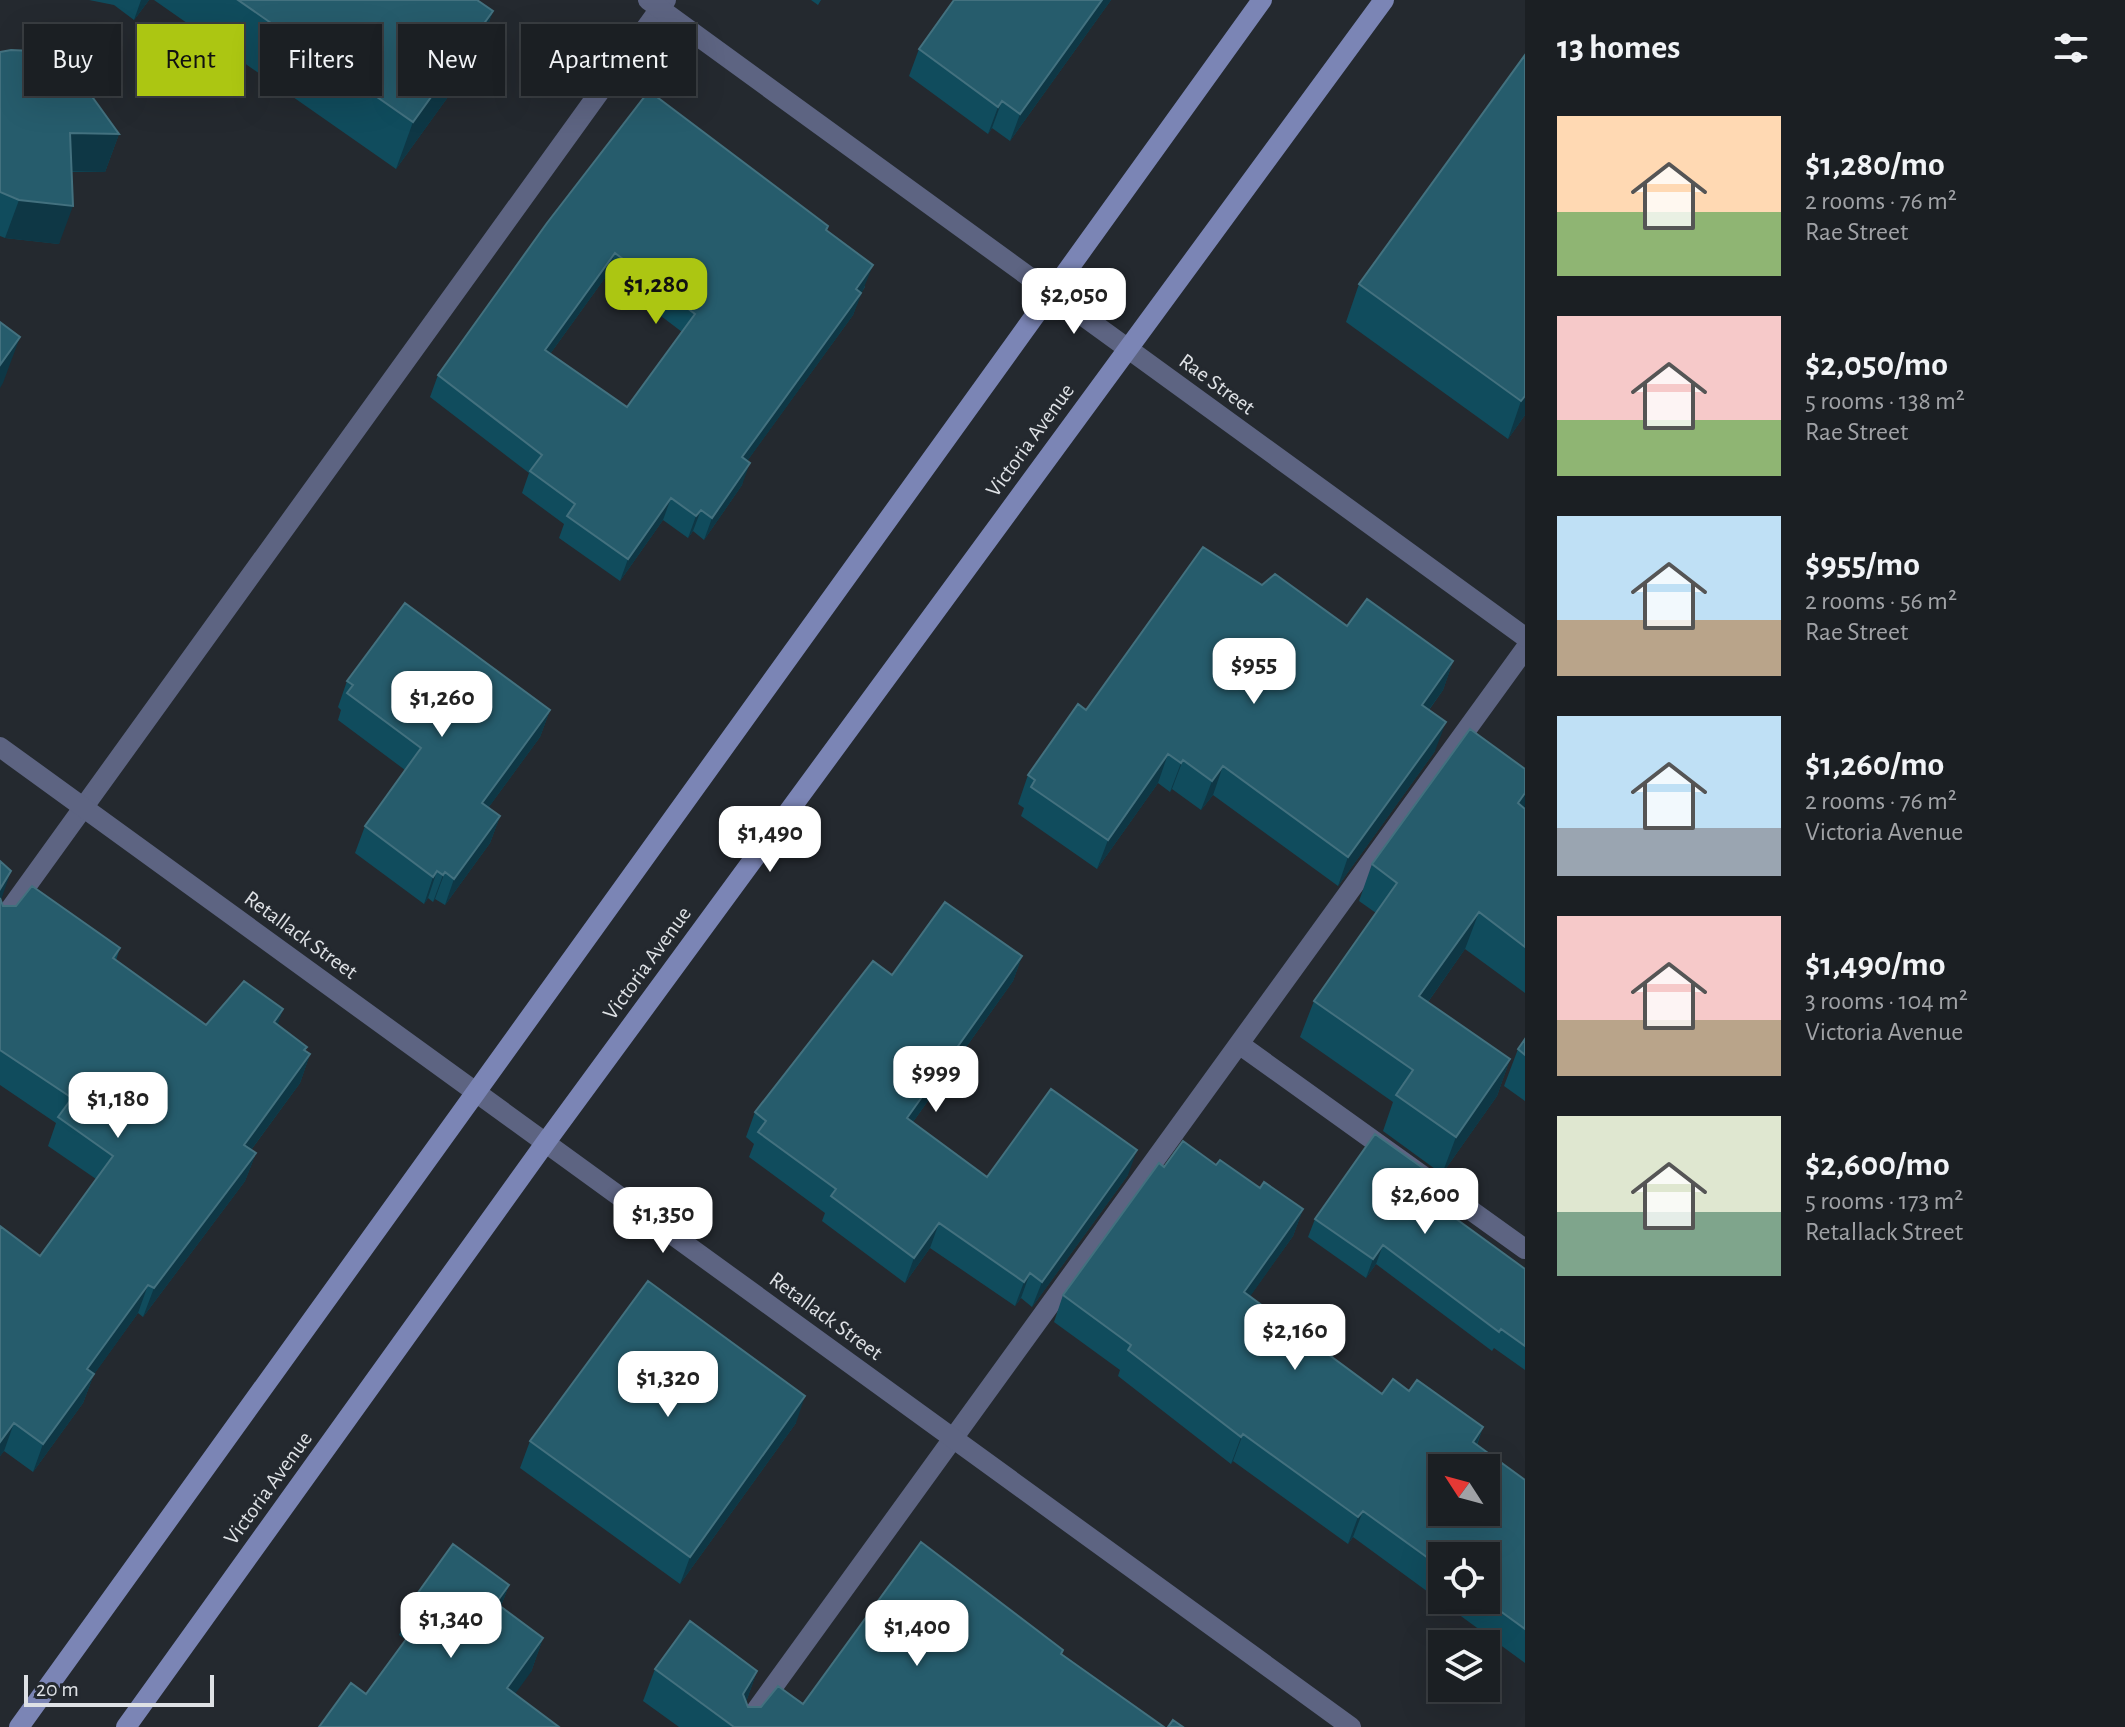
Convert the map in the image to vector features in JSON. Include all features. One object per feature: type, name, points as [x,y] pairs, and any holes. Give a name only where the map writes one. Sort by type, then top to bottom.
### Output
[{"type":"street","points":[[19,1727],[1262,0]]},
{"type":"street","name":"Victoria Avenue","points":[[126,1727],[546,1142],[1384,0]]},
{"type":"street","points":[[0,923],[658,3]]},
{"type":"street","name":"Rae Street","points":[[658,3],[1525,637]]},
{"type":"street","points":[[744,1727],[1525,649]]},
{"type":"street","name":"Retallack Street","points":[[0,747],[1351,1727]]},
{"type":"street","points":[[1239,1044],[1525,1249]]},
{"type":"building","points":[[238,0],[477,0],[493,11],[484,24],[398,24],[398,96],[432,96],[413,122],[376,96],[382,96],[382,24],[272,24]]},
{"type":"building","points":[[954,0],[1102,0],[1020,114],[1002,101],[998,107],[919,49]]},
{"type":"building","points":[[24,51],[24,96],[92,96],[119,134],[70,133],[73,206],[19,200],[0,192],[0,52]]},
{"type":"building","points":[[1525,55],[1525,396],[1521,401],[1359,284]]},
{"type":"building","points":[[645,96],[656,96],[828,226],[826,230],[873,265],[856,289],[861,293],[742,457],[750,463],[712,518],[701,510],[696,516],[671,498],[628,559],[567,516],[575,504],[530,471],[542,455],[438,375],[547,223]],"holes":[[[615,253],[695,314],[627,407],[545,350]]]},
{"type":"building","points":[[0,322],[20,337],[0,365]]},
{"type":"building","points":[[1203,547],[1262,585],[1275,574],[1347,626],[1367,599],[1453,661],[1422,705],[1446,722],[1348,857],[1223,766],[1212,781],[1183,760],[1181,763],[1168,754],[1108,840],[1031,787],[1035,780],[1028,775],[1078,704],[1086,710]]},
{"type":"building","points":[[405,603],[550,710],[482,803],[500,816],[454,879],[445,872],[443,875],[437,871],[433,877],[365,826],[421,748],[347,693],[353,685],[347,681]]},
{"type":"building","points":[[1470,729],[1525,769],[1525,793],[1518,803],[1525,809],[1525,947],[1479,912],[1419,996],[1510,1059],[1456,1137],[1396,1095],[1413,1070],[1314,1001],[1397,883],[1372,864]]},
{"type":"building","points":[[0,861],[11,871],[0,889]]},
{"type":"building","points":[[32,886],[120,948],[113,958],[206,1025],[244,981],[283,1009],[274,1022],[307,1047],[304,1050],[310,1054],[244,1145],[256,1153],[154,1288],[148,1285],[87,1369],[94,1374],[43,1444],[14,1423],[0,1442],[0,1226],[40,1256],[113,1156],[58,1117],[72,1098],[0,1050],[0,898],[3,906],[16,906]]},
{"type":"building","points":[[945,902],[1022,956],[907,1118],[987,1177],[1051,1089],[1137,1150],[1042,1282],[1030,1273],[1024,1282],[939,1223],[914,1258],[831,1196],[836,1189],[758,1132],[766,1121],[755,1112],[873,961],[892,975]]},
{"type":"building","points":[[1525,1039],[1525,1055],[1518,1049]]},
{"type":"building","points":[[1375,1134],[1434,1176],[1422,1194],[1525,1269],[1525,1346],[1501,1329],[1499,1332],[1383,1245],[1373,1259],[1315,1219]]},
{"type":"building","points":[[1183,1141],[1216,1165],[1220,1160],[1260,1188],[1264,1182],[1303,1209],[1244,1292],[1382,1394],[1393,1379],[1409,1391],[1417,1380],[1483,1427],[1473,1442],[1489,1454],[1428,1454],[1428,1526],[1500,1526],[1500,1462],[1525,1480],[1525,1629],[1500,1611],[1500,1542],[1428,1542],[1428,1558],[1363,1511],[1358,1517],[1243,1434],[1241,1437],[1128,1350],[1131,1345],[1063,1295],[1159,1163],[1164,1167]]},
{"type":"building","points":[[648,1281],[805,1396],[690,1557],[530,1441]]},
{"type":"building","points":[[921,1542],[1063,1650],[1061,1654],[1164,1727],[734,1727],[655,1669],[690,1621],[757,1671],[743,1694],[748,1707],[761,1707],[778,1686],[803,1704]]},
{"type":"building","points":[[453,1544],[509,1585],[496,1603],[543,1638],[507,1688],[559,1727],[319,1727],[351,1683],[366,1694],[426,1612],[412,1601]]},
{"type":"building","points":[[1173,1720],[1183,1727],[1168,1727]]}]
